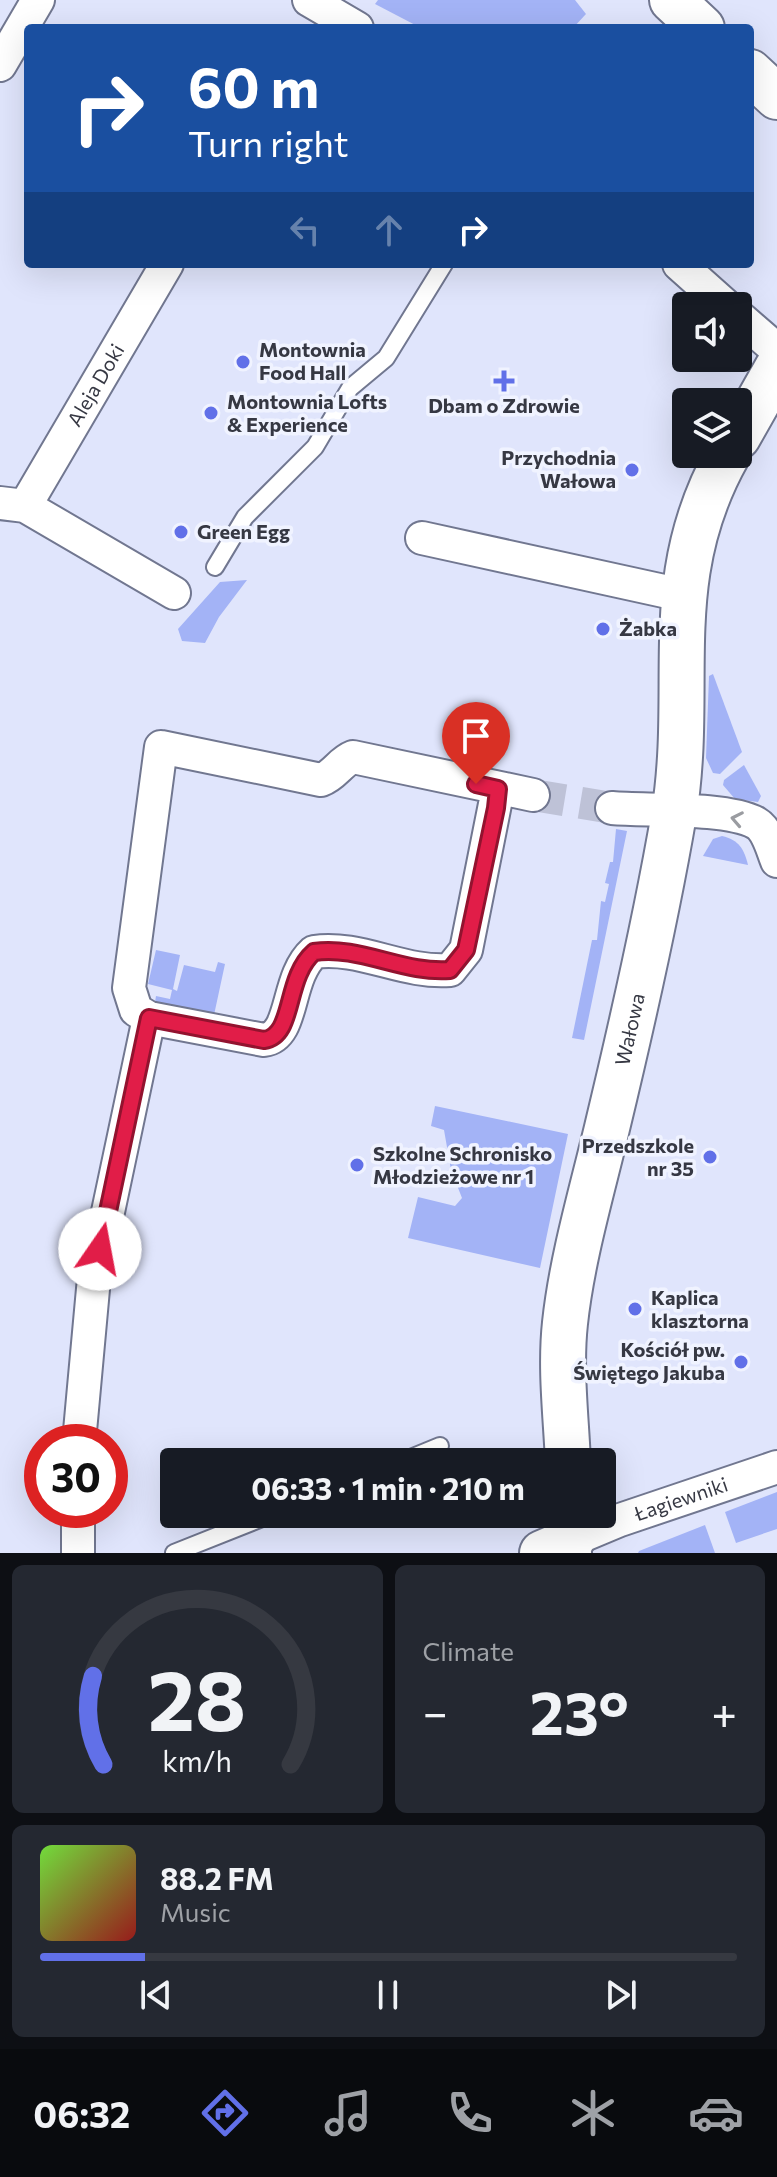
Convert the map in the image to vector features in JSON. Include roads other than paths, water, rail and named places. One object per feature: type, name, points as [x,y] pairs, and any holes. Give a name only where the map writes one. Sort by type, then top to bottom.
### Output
[{"type":"street","points":[[0,65],[38,0]]},
{"type":"street","points":[[672,0],[698,24]]},
{"type":"street","points":[[313,8],[348,24]]},
{"type":"street","points":[[754,76],[777,97]]},
{"type":"street","name":"Aleja Doki","points":[[12,504],[164,268]]},
{"type":"street","points":[[683,268],[710,292]]},
{"type":"street","points":[[752,328],[777,350]]},
{"type":"street","points":[[752,412],[777,368]]},
{"type":"street","name":"Wałowa","points":[[568,1448],[565,1321],[626,1049],[674,812],[680,770],[682,595],[687,559],[702,505],[721,468]]},
{"type":"street","points":[[12,504],[174,593]]},
{"type":"street","points":[[422,538],[682,595]]},
{"type":"street","points":[[498,789],[466,950],[450,970],[424,969],[332,950],[314,952],[298,970],[283,1030],[273,1039],[264,1040],[149,1018],[136,1010],[129,988],[161,747],[321,780],[331,777],[345,760],[353,757],[533,795]]},
{"type":"street","points":[[612,808],[695,812],[758,824],[766,833],[777,861]]},
{"type":"street","points":[[80,1424],[88,1320],[149,1018]]},
{"type":"street","name":"Łagiewniki","points":[[565,1540],[777,1467]]},
{"type":"street","points":[[78,1528],[78,1553]]},
{"type":"lane","points":[[215,567],[245,517],[315,447],[350,388],[386,358],[442,268]]},
{"type":"lane","points":[[435,1448],[440,1446]]},
{"type":"lane","points":[[174,1553],[237,1528]]},
{"type":"tunnel","points":[[533,795],[612,808]]},
{"type":"place","name":"Montownia Food Hall","points":[[243,362]]},
{"type":"place","name":"Dbam o Zdrowie","points":[[504,381]]},
{"type":"place","name":"Montownia Lofts & Experience","points":[[211,413]]},
{"type":"place","name":"Przychodnia Wałowa","points":[[632,470]]},
{"type":"place","name":"Green Egg","points":[[181,532]]},
{"type":"place","name":"Żabka","points":[[603,629]]},
{"type":"place","name":"Przedszkole nr 35","points":[[710,1157]]},
{"type":"place","name":"Szkolne Schronisko Młodzieżowe nr 1","points":[[357,1165]]},
{"type":"place","name":"Kaplica klasztorna","points":[[635,1309]]},
{"type":"place","name":"Kościół pw. Świętego Jakuba","points":[[741,1362]]}]
